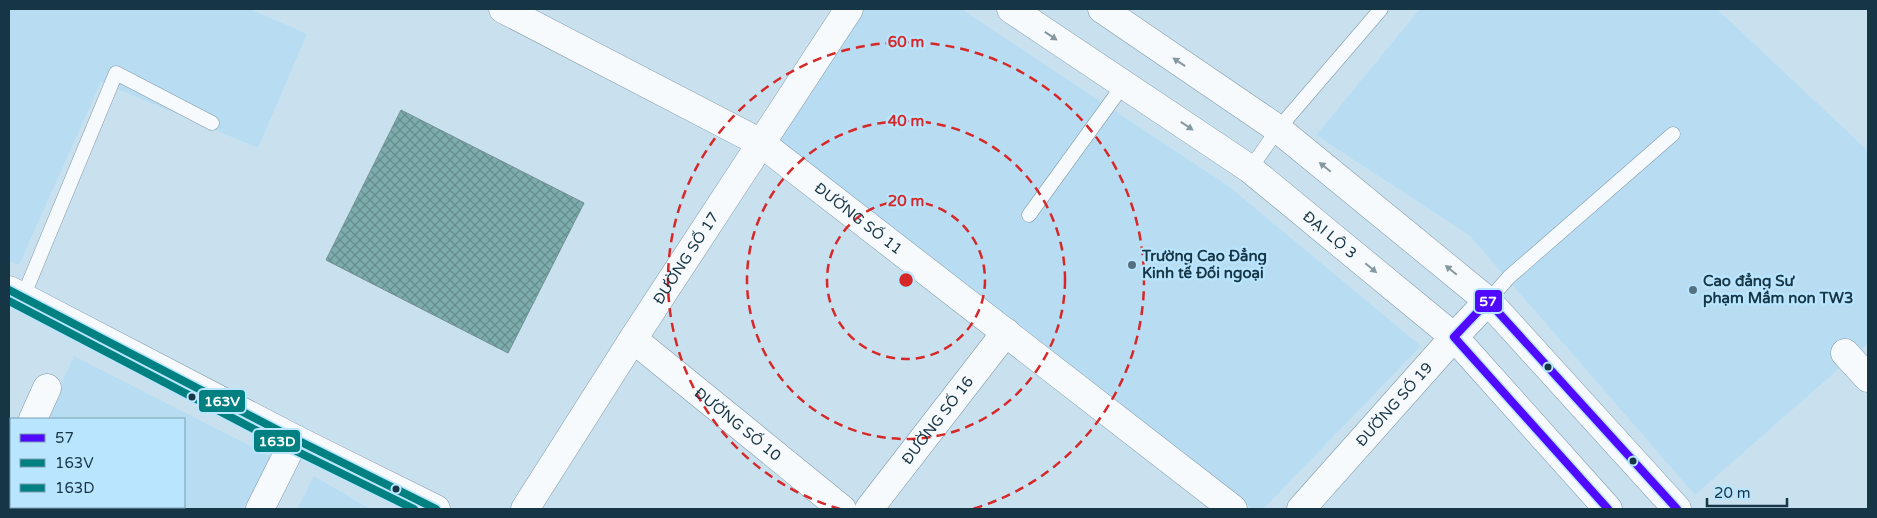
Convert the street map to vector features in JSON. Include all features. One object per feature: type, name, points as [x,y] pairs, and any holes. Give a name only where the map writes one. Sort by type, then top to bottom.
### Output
[{"type":"street","name":"ĐƯỜNG SỐ 11","points":[[503,9],[761,143],[1233,509]]},
{"type":"street","name":"ĐƯỜNG SỐ 17","points":[[525,509],[633,339],[849,9]]},
{"type":"street","name":"ĐẠI LỘ 3","points":[[1011,9],[1250,169],[1454,337],[1608,509]]},
{"type":"street","points":[[1102,9],[1278,129],[1488,301],[1677,509]]},
{"type":"street","points":[[16,293],[295,439],[436,509]]},
{"type":"street","name":"ĐƯỜNG SỐ 19","points":[[1301,509],[1488,301]]},
{"type":"street","name":"ĐƯỜNG SỐ 16","points":[[870,509],[1006,332]]},
{"type":"street","name":"ĐƯỜNG SỐ 10","points":[[633,339],[842,509]]},
{"type":"street","points":[[1845,353],[1868,378]]},
{"type":"street","points":[[33,418],[47,388]]},
{"type":"street","points":[[260,509],[295,439]]},
{"type":"lane","points":[[1250,169],[1278,129],[1381,9]]},
{"type":"lane","points":[[16,293],[116,73],[212,124]]},
{"type":"lane","points":[[1029,215],[1124,84]]},
{"type":"lane","points":[[1488,301],[1509,277],[1673,134]]},
{"type":"shaded area","points":[[9,9],[250,9],[307,34],[258,148],[101,82],[19,265],[9,261]]},
{"type":"shaded area","name":"Trường Cao Đẳng Kinh tế Đối ngoại","points":[[860,9],[961,9],[1227,185],[1421,346],[1263,509],[1252,509],[779,139]]},
{"type":"shaded area","name":"Cao đẳng Sư phạm Mầm non TW3","points":[[1420,9],[1717,9],[1868,151],[1868,343],[1695,495],[1470,236],[1316,135]]},
{"type":"shaded area","points":[[74,356],[276,459],[249,509],[9,509],[10,498],[10,508],[185,508],[185,418],[45,418]]},
{"type":"shaded area","points":[[314,476],[370,509],[297,509]]},
{"type":"building","points":[[401,110],[584,203],[508,353],[326,260]]},
{"type":"transit line","name":"163V","points":[[9,290],[295,439],[436,509]]},
{"type":"transit line","name":"163D","points":[[9,301],[290,448],[414,509]]},
{"type":"transit line","name":"57","points":[[1608,509],[1454,337],[1488,301],[1677,509]]},
{"type":"place","name":"Trường Cao Đẳng Kinh tế Đối ngoại","points":[[1132,265]]},
{"type":"place","name":"Cao đẳng Sư phạm Mầm non TW3","points":[[1693,290]]}]
